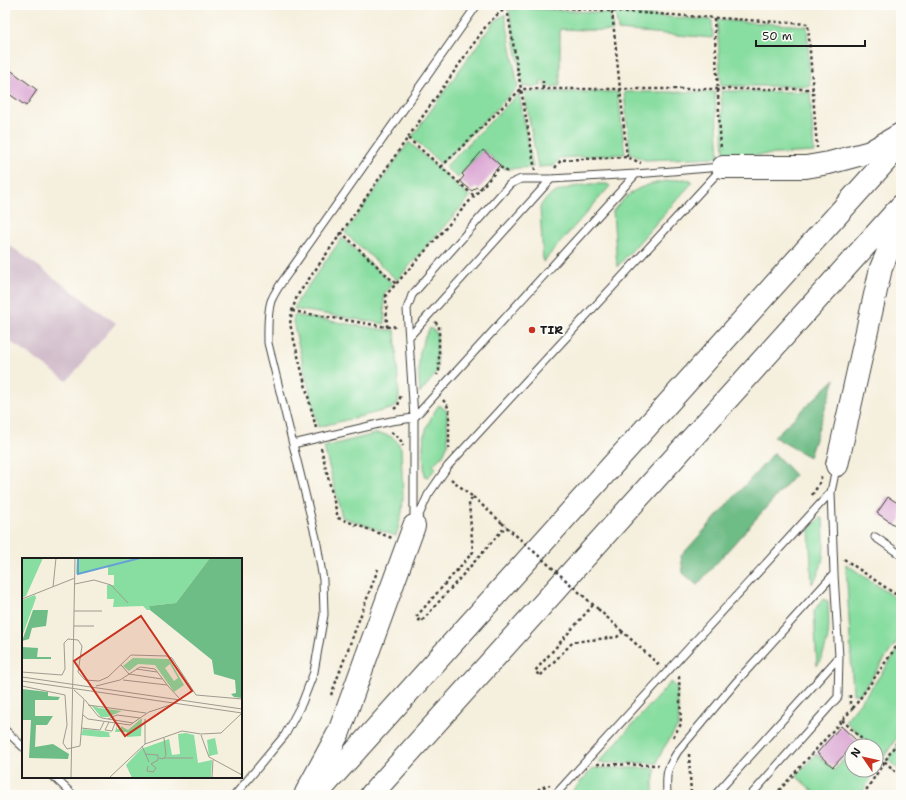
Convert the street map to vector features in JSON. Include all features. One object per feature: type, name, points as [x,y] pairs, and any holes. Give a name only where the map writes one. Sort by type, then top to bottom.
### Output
[{"type":"highway","points":[[722,159],[806,166],[829,163],[870,152],[901,134]]},
{"type":"highway","points":[[316,795],[901,144]]},
{"type":"highway","points":[[371,795],[901,206]]},
{"type":"highway","points":[[837,465],[881,268],[893,240],[901,227]]},
{"type":"highway","points":[[305,795],[339,732],[414,526]]},
{"type":"lane","points":[[235,795],[285,735],[302,704],[314,672],[324,615],[324,580],[316,538],[268,343],[268,320],[271,303],[277,289],[477,5]]},
{"type":"lane","points":[[414,526],[414,418],[407,309],[412,295],[510,184],[521,179],[551,179],[636,174],[722,159]]},
{"type":"lane","points":[[414,526],[428,496],[448,466],[722,159]]},
{"type":"lane","points":[[293,444],[391,421],[414,418],[636,174]]},
{"type":"lane","points":[[409,337],[551,179]]},
{"type":"lane","points":[[752,795],[838,697],[839,657],[831,492],[837,465]]},
{"type":"lane","points":[[555,795],[831,492]]},
{"type":"lane","points":[[875,537],[901,555]]},
{"type":"lane","points":[[667,795],[666,775],[670,763],[678,750],[737,681],[834,574]]},
{"type":"lane","points":[[715,795],[839,657]]},
{"type":"lane","points":[[5,730],[22,746]]},
{"type":"lane","points":[[55,778],[73,795]]},
{"type":"path","points":[[317,430],[290,324],[292,311],[300,292],[486,26],[496,15],[507,8],[514,5],[521,5],[808,24],[817,151]]},
{"type":"path","points":[[507,8],[535,170]]},
{"type":"path","points":[[612,11],[627,157]]},
{"type":"path","points":[[714,18],[722,159]]},
{"type":"path","points":[[543,81],[543,89]]},
{"type":"path","points":[[441,167],[521,89],[813,89]]},
{"type":"path","points":[[408,138],[474,196]]},
{"type":"path","points":[[554,169],[561,160],[627,157],[645,164]]},
{"type":"path","points":[[387,327],[386,295],[500,167],[507,172],[514,172]]},
{"type":"path","points":[[528,171],[541,170]]},
{"type":"path","points":[[342,232],[396,284]]},
{"type":"path","points":[[292,311],[387,327],[393,326],[397,329],[398,337]]},
{"type":"path","points":[[428,316],[439,326],[439,371],[428,386],[447,405],[449,410],[449,450],[441,460],[456,473],[451,478],[661,666],[654,672],[666,683],[676,673],[679,677],[681,724],[674,737]]},
{"type":"path","points":[[393,411],[398,406],[400,388]]},
{"type":"path","points":[[387,431],[400,439],[403,448]]},
{"type":"path","points":[[320,444],[338,518],[397,540]]},
{"type":"path","points":[[473,497],[469,503],[473,552],[416,617],[421,622],[506,526]]},
{"type":"path","points":[[842,565],[842,557],[901,598]]},
{"type":"path","points":[[331,696],[376,572],[380,566]]},
{"type":"path","points":[[593,605],[534,671],[540,676],[573,642],[617,637],[623,632]]},
{"type":"path","points":[[774,795],[854,707],[901,640]]},
{"type":"path","points":[[849,688],[850,704],[854,707]]},
{"type":"path","points":[[842,720],[861,738]]},
{"type":"path","points":[[863,795],[901,736]]},
{"type":"path","points":[[598,758],[592,764],[659,765]]},
{"type":"path","points":[[885,761],[901,777]]},
{"type":"shaded area","points":[[5,242],[116,323],[67,381],[5,338]]},
{"type":"green space","points":[[522,8],[610,13],[613,31],[560,29],[560,86],[545,87],[545,81],[541,81],[541,86],[523,87],[509,10]]},
{"type":"green space","points":[[615,13],[712,20],[713,38],[618,30]]},
{"type":"green space","points":[[505,14],[518,87],[441,164],[412,137],[493,23]]},
{"type":"green space","points":[[717,20],[807,26],[810,86],[721,86]]},
{"type":"green space","points":[[721,91],[810,92],[814,152],[724,157]]},
{"type":"green space","points":[[524,92],[618,92],[625,154],[560,158],[554,166],[538,167]]},
{"type":"green space","points":[[624,92],[715,92],[719,157],[645,160],[630,154]]},
{"type":"green space","points":[[519,93],[533,167],[505,169],[483,150],[458,178],[445,167]]},
{"type":"green space","points":[[409,142],[470,197],[397,280],[345,233]]},
{"type":"green space","points":[[683,179],[691,180],[692,182],[617,267],[613,211],[628,195],[644,186]]},
{"type":"green space","points":[[591,184],[607,184],[610,186],[543,262],[540,207],[549,196],[555,193],[569,188]]},
{"type":"green space","points":[[342,238],[393,284],[384,294],[385,324],[294,309],[298,300]]},
{"type":"green space","points":[[294,315],[385,330],[395,330],[399,397],[398,403],[394,408],[318,427],[293,322]]},
{"type":"green space","points":[[430,328],[437,333],[437,371],[420,393],[420,352],[425,336]]},
{"type":"green space","points":[[835,379],[809,457],[774,437]]},
{"type":"green space","points":[[439,405],[447,411],[448,444],[443,455],[433,465],[436,468],[428,477],[425,476],[423,456],[425,432]]},
{"type":"green space","points":[[375,434],[391,436],[401,448],[403,498],[402,512],[396,536],[342,517],[324,447]]},
{"type":"green space","points":[[774,453],[795,475],[697,585],[683,573],[681,556]]},
{"type":"green space","points":[[820,518],[823,519],[824,553],[817,576],[812,584],[809,529]]},
{"type":"green space","points":[[846,564],[901,602],[901,636],[860,694],[853,694]]},
{"type":"green space","points":[[823,599],[828,601],[828,634],[825,649],[817,666],[814,611]]},
{"type":"green space","points":[[901,646],[901,731],[884,757],[884,738],[863,738],[845,721],[866,695]]},
{"type":"green space","points":[[671,682],[677,687],[679,725],[663,749],[657,763],[598,763]]},
{"type":"green space","points":[[901,740],[901,772],[888,760]]},
{"type":"green space","points":[[816,754],[834,770],[844,759],[844,778],[871,778],[860,795],[817,795],[796,776]]},
{"type":"green space","points":[[593,768],[656,768],[653,783],[653,795],[569,795]]},
{"type":"building","points":[[5,66],[37,90],[26,106],[5,91]]},
{"type":"building","points":[[483,150],[500,165],[479,189],[476,187],[472,191],[460,181],[464,176],[462,174]]},
{"type":"building","points":[[888,497],[901,505],[901,519],[896,526],[877,513]]},
{"type":"building","points":[[841,726],[854,738],[844,738],[844,755],[833,767],[817,753]]},
{"type":"place","name":"TIR","points":[[532,330]]}]
